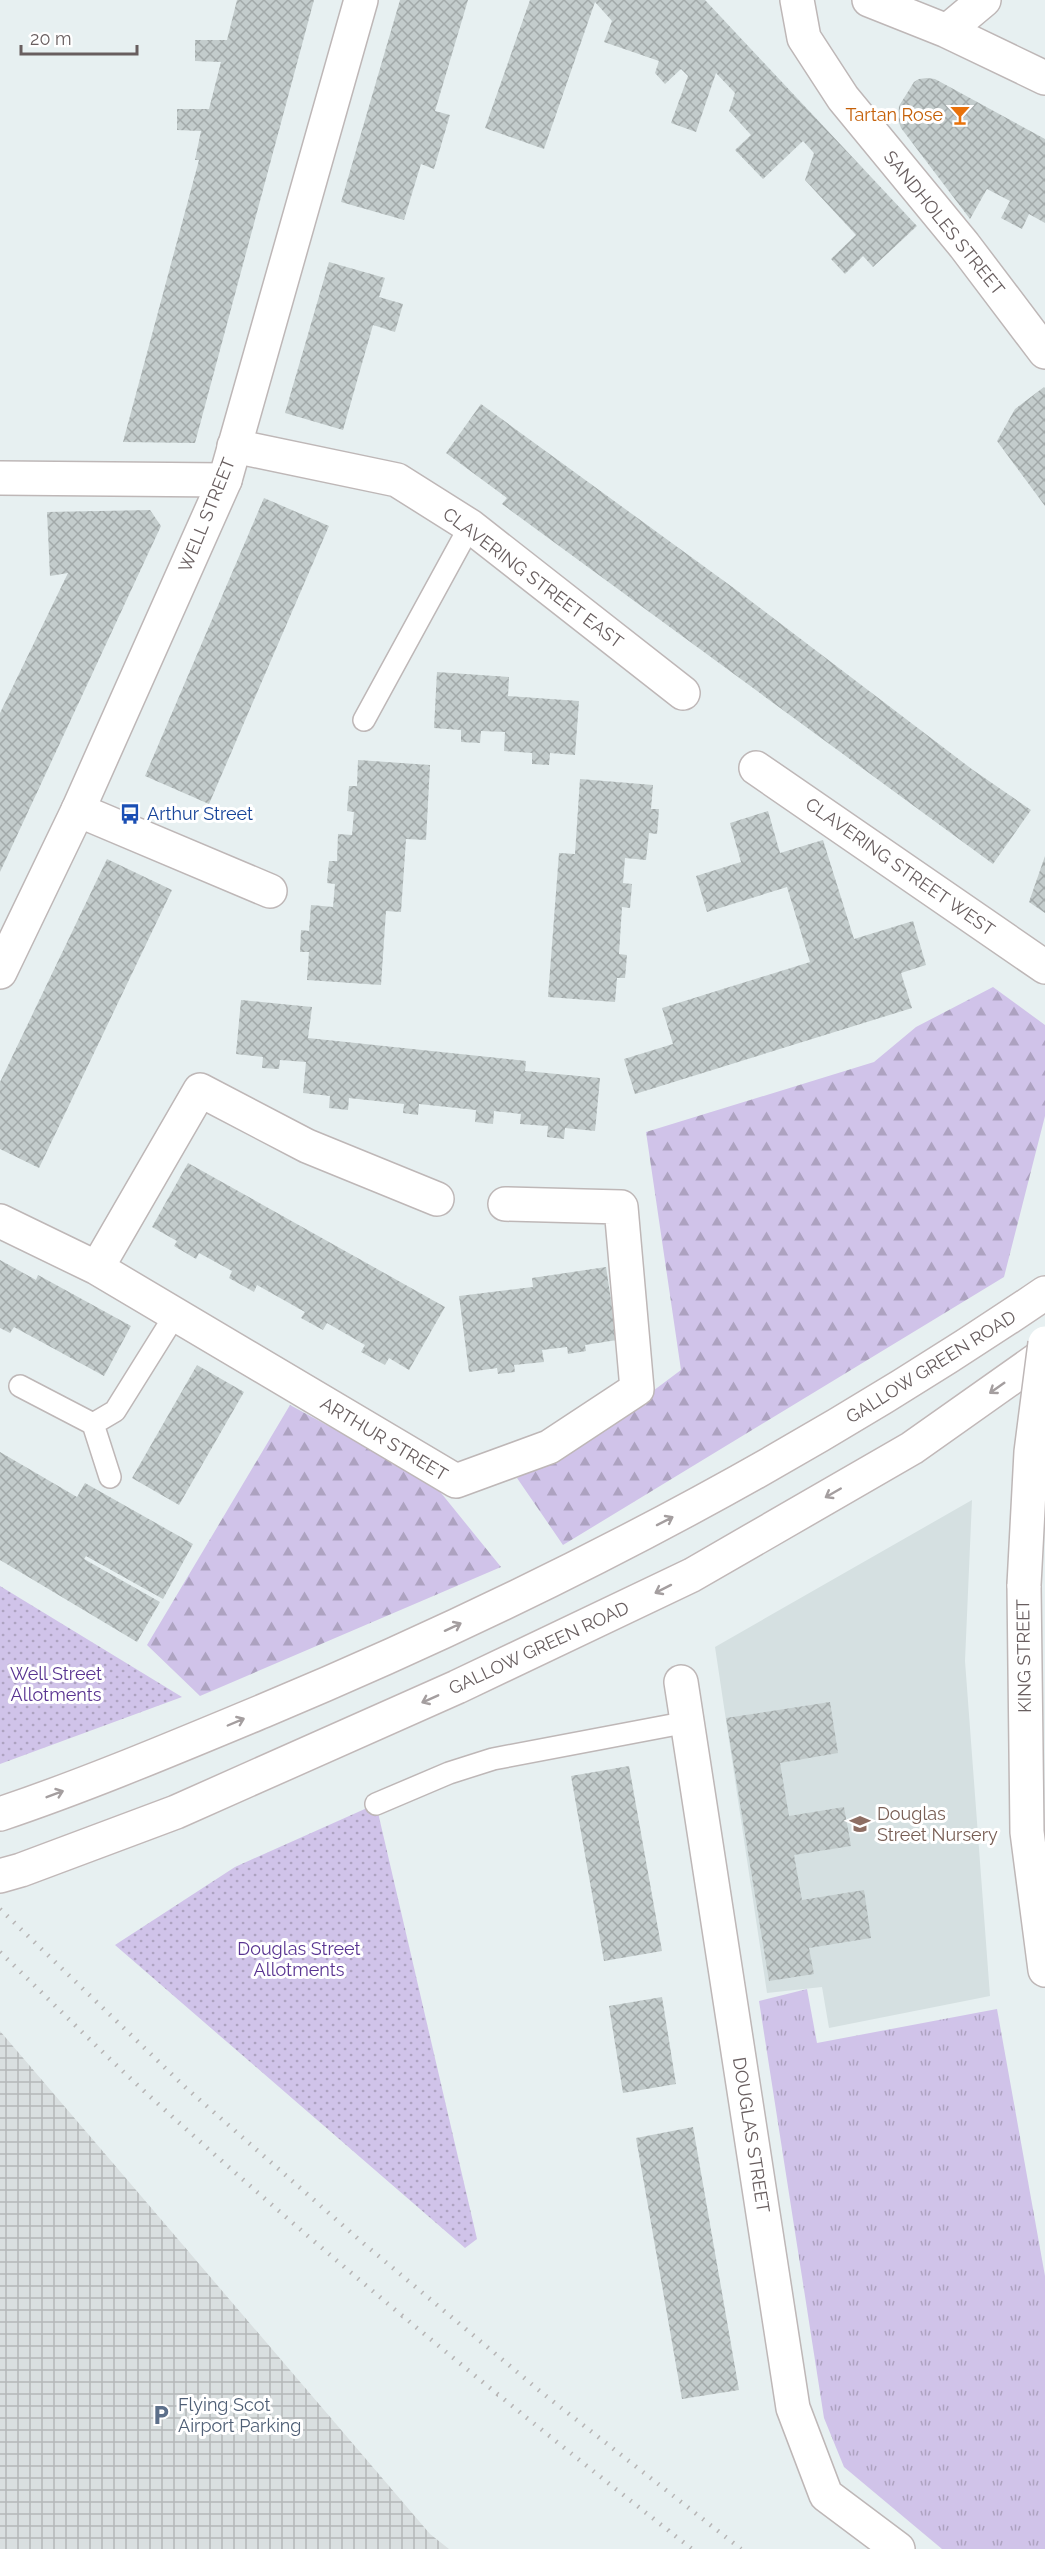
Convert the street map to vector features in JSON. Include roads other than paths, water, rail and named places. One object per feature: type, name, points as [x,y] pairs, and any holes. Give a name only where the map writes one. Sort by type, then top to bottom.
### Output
[{"type":"street","name":"WELL STREET","points":[[0,972],[78,810],[225,480],[361,0]]},
{"type":"street","name":"SANDHOLES STREET","points":[[797,0],[804,38],[843,98],[964,244],[1045,352]]},
{"type":"street","points":[[868,0],[947,31],[1045,78]]},
{"type":"street","points":[[947,31],[984,0]]},
{"type":"street","name":"CLAVERING STREET EAST","points":[[234,446],[397,480],[470,526],[683,693]]},
{"type":"street","points":[[0,478],[225,480]]},
{"type":"street","name":"CLAVERING STREET WEST","points":[[756,768],[1045,967]]},
{"type":"street","points":[[78,810],[270,891]]},
{"type":"street","points":[[97,1268],[200,1090],[307,1146],[437,1199]]},
{"type":"street","name":"ARTHUR STREET","points":[[0,1221],[97,1268],[456,1481],[549,1447],[637,1389],[621,1207],[506,1204]]},
{"type":"street","name":"GALLOW GREEN ROAD","points":[[0,1814],[143,1761],[347,1676],[524,1594],[745,1480],[875,1404],[1045,1293]]},
{"type":"street","name":"KING STREET","points":[[1045,1342],[1031,1452],[1024,1585],[1027,1832],[1045,1970]]},
{"type":"street","name":"GALLOW GREEN ROAD","points":[[0,1876],[176,1812],[458,1687],[664,1588],[912,1448],[1045,1354]]},
{"type":"street","name":"DOUGLAS STREET","points":[[681,1682],[794,2408],[826,2494],[898,2549]]},
{"type":"lane","points":[[364,720],[470,526]]},
{"type":"lane","points":[[93,1424],[115,1411],[175,1315]]},
{"type":"lane","points":[[20,1386],[93,1424],[110,1477]]},
{"type":"lane","points":[[376,1804],[449,1773],[493,1759],[688,1722]]},
{"type":"railway","points":[[0,1909],[185,2087],[363,2243],[541,2392],[741,2549]]},
{"type":"railway","points":[[0,1952],[145,2092],[294,2224],[491,2389],[692,2549]]},
{"type":"place","name":"Tartan Rose","points":[[960,115]]},
{"type":"place","name":"Arthur Street","points":[[130,814]]},
{"type":"place","name":"Douglas Street Nursery","points":[[860,1824]]},
{"type":"place","name":"Flying Scot Airport Parking","points":[[161,2415]]},
{"type":"park label","name":"Well Street Allotments","points":[[56,1684]]},
{"type":"park label","name":"Douglas Street Allotments","points":[[299,1959]]}]
